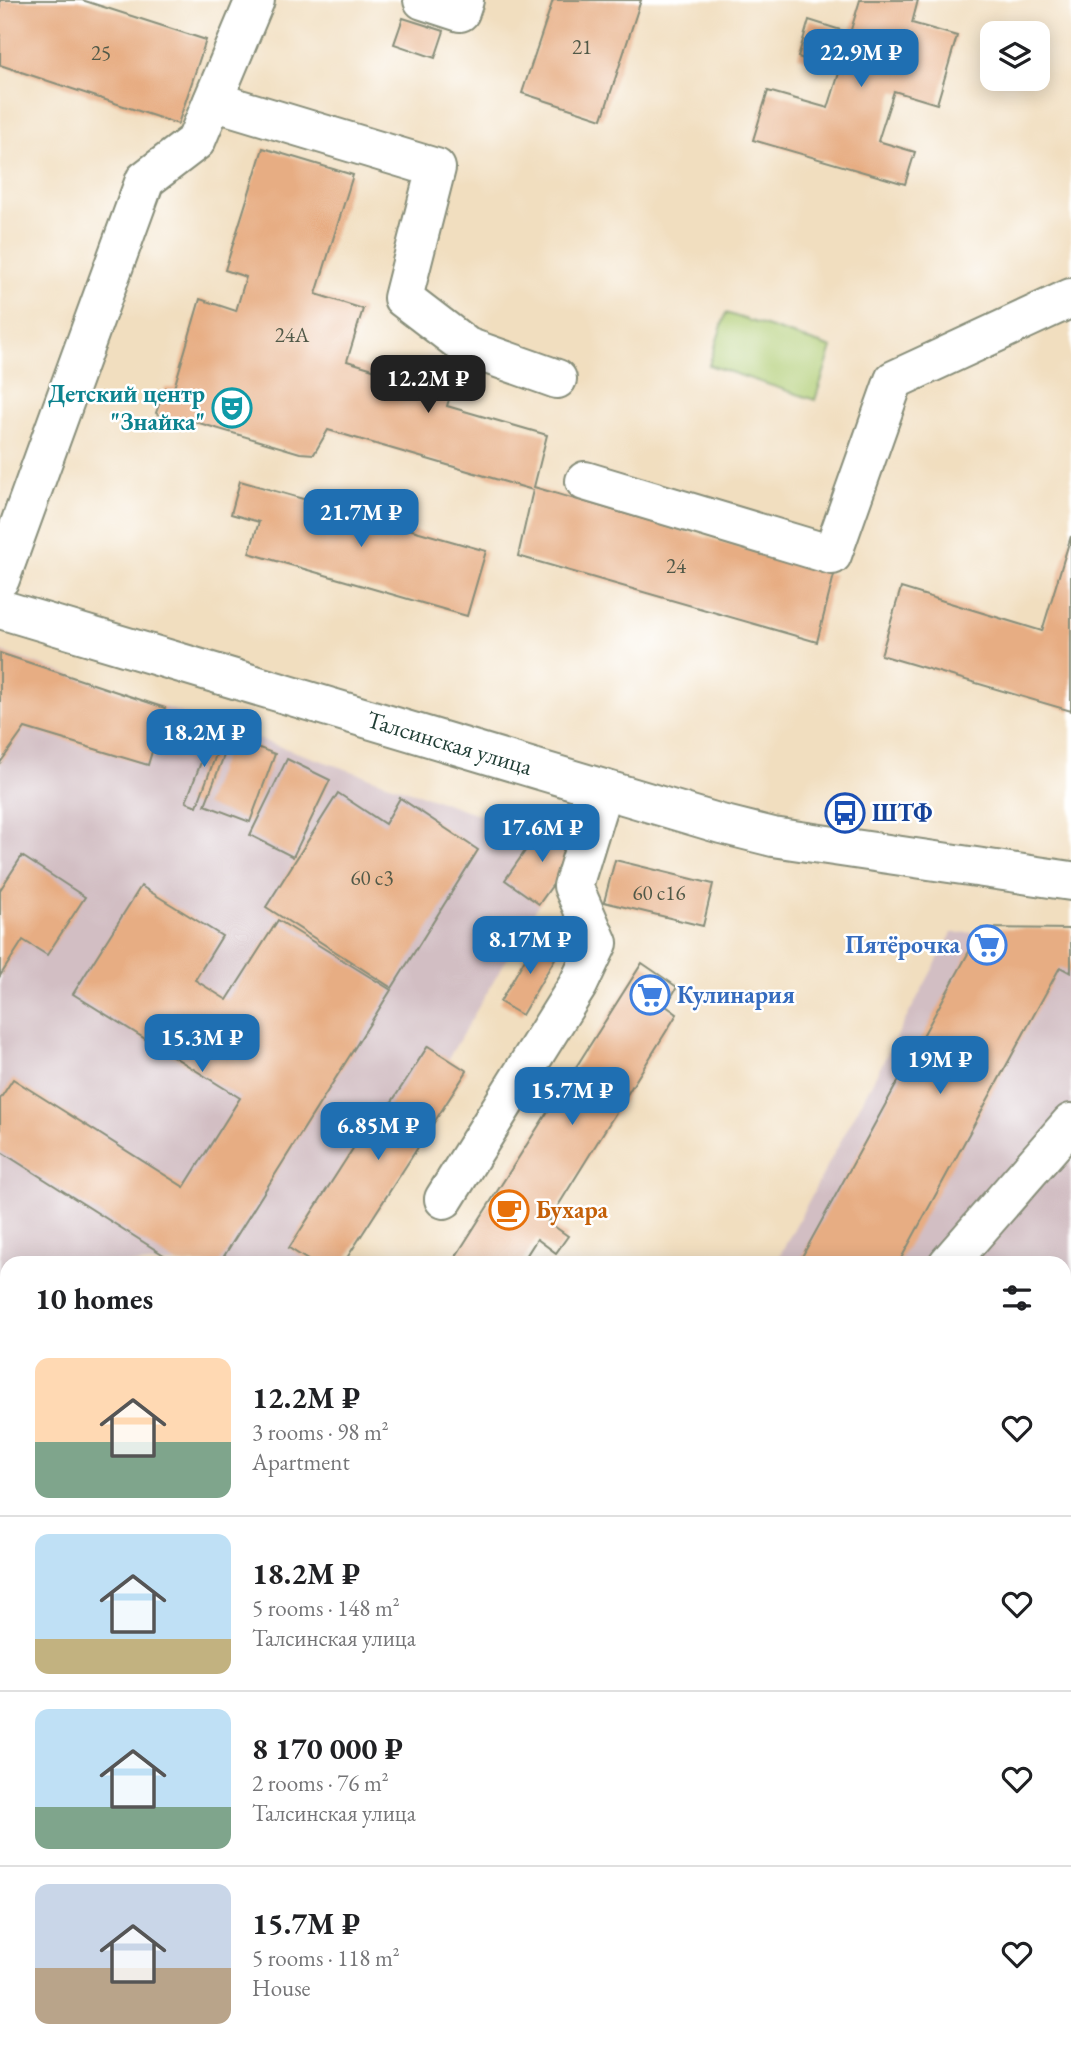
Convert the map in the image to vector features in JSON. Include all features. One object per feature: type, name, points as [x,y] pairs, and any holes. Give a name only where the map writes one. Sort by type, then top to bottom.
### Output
[{"type":"main road","points":[[0,579],[18,537],[145,180],[196,141],[256,0]]},
{"type":"main road","points":[[423,0],[460,12],[464,0]]},
{"type":"main road","points":[[213,101],[436,168],[403,298],[467,347],[557,379]]},
{"type":"main road","points":[[585,481],[832,555],[894,380],[1071,298]]},
{"type":"main road","points":[[0,500],[18,537]]},
{"type":"main road","name":"Талсинская улица","points":[[0,609],[773,837],[1071,881]]},
{"type":"main road","points":[[444,1199],[578,985],[598,943],[573,886],[603,789]]},
{"type":"main road","points":[[955,1256],[1071,1122]]},
{"type":"shaded area","points":[[0,651],[536,834],[544,824],[580,848],[539,904],[448,1059],[467,1071],[348,1256],[0,1256]]},
{"type":"shaded area","points":[[1071,929],[1071,1256],[779,1256],[952,933]]},
{"type":"green space","points":[[726,313],[832,348],[815,400],[709,365]]},
{"type":"building","points":[[0,0],[82,0],[206,40],[178,124],[0,65]]},
{"type":"building","points":[[553,0],[641,0],[602,119],[522,93]]},
{"type":"building","points":[[860,0],[918,0],[912,23],[957,36],[937,104],[894,91],[878,141],[915,152],[905,184],[753,140],[768,91],[828,108],[840,70],[798,57],[809,20],[850,33]]},
{"type":"building","points":[[403,18],[444,31],[435,58],[394,44]]},
{"type":"building","points":[[263,148],[353,175],[316,294],[363,309],[347,361],[451,393],[447,406],[547,435],[534,487],[834,575],[817,642],[518,556],[533,490],[328,430],[314,454],[300,453],[189,420],[164,419],[156,413],[165,388],[174,388],[200,299],[236,311],[246,277],[225,270]]},
{"type":"building","points":[[240,481],[486,551],[467,616],[249,553],[259,522],[231,514]]},
{"type":"building","points":[[1071,536],[1071,711],[881,655],[901,588],[1042,631]]},
{"type":"building","points":[[0,653],[165,708],[148,765],[25,728],[0,763]]},
{"type":"building","points":[[212,733],[223,736],[197,806],[186,802]]},
{"type":"building","points":[[231,737],[275,754],[250,822],[205,805]]},
{"type":"building","points":[[287,759],[330,780],[293,857],[250,835]]},
{"type":"building","points":[[338,793],[385,824],[400,798],[478,850],[392,988],[266,907]]},
{"type":"building","points":[[544,824],[579,848],[539,904],[505,880]]},
{"type":"building","points":[[22,856],[85,897],[47,955],[23,940],[0,976],[0,890]]},
{"type":"building","points":[[615,860],[713,884],[703,926],[604,902]]},
{"type":"building","points":[[141,886],[222,936],[195,980],[227,1000],[278,920],[391,990],[224,1256],[165,1256],[0,1151],[0,1099],[13,1079],[184,1187],[240,1098],[73,994]]},
{"type":"building","points":[[982,928],[1071,929],[1071,973],[1060,967],[902,1256],[802,1256]]},
{"type":"building","points":[[537,938],[560,950],[522,1015],[500,1002]]},
{"type":"building","points":[[642,963],[677,987],[666,1006],[677,1014],[548,1222],[568,1236],[556,1253],[537,1239],[526,1256],[456,1256]]},
{"type":"building","points":[[428,1046],[467,1071],[348,1256],[302,1256],[289,1248],[363,1133],[369,1137]]},
{"type":"place","name":"Детский центр \"Знайка\"","points":[[232,408]]},
{"type":"place","name":"ШТФ","points":[[845,813]]},
{"type":"place","name":"Пятёрочка","points":[[987,945]]},
{"type":"place","name":"Кулинария","points":[[650,995]]},
{"type":"place","name":"Бухара","points":[[509,1210]]}]
